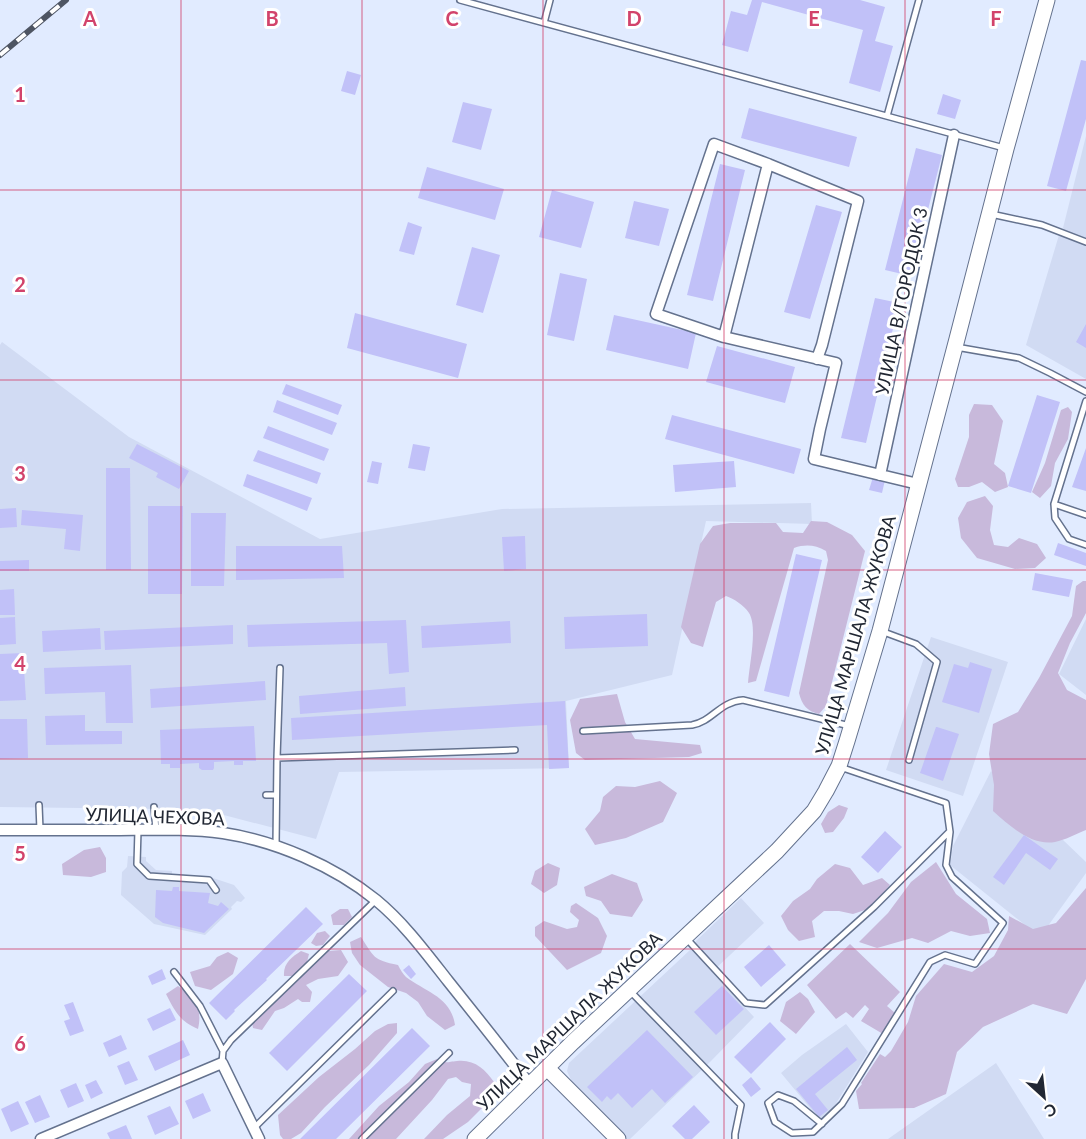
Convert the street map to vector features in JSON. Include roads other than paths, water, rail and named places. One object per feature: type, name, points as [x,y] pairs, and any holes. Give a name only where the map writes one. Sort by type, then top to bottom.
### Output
[{"type":"main road","name":"УЛИЦА МАРШАЛА ЖУКОВА","points":[[475,1139],[777,851],[821,801],[839,766],[880,631],[1047,0]]},
{"type":"main road","points":[[547,1068],[618,1139]]},
{"type":"street","name":"УЛИЦА В/ГОРОДОК 3","points":[[880,475],[954,135]]},
{"type":"street","points":[[817,359],[858,201],[714,144],[656,314],[724,337],[817,359],[836,363],[814,459],[918,484]]},
{"type":"street","points":[[724,337],[768,164]]},
{"type":"street","name":"УЛИЦА ЧЕХОВА","points":[[2,827],[40,830],[156,830],[221,833],[276,846],[332,871],[376,900],[410,933],[530,1085]]},
{"type":"street","points":[[41,1139],[222,1063],[256,1134]]},
{"type":"lane","points":[[460,0],[1006,149]]},
{"type":"lane","points":[[544,23],[550,0]]},
{"type":"lane","points":[[887,116],[919,0]]},
{"type":"lane","points":[[989,214],[1042,225],[1086,242]]},
{"type":"lane","points":[[955,347],[1019,358],[1086,392]]},
{"type":"lane","points":[[1086,401],[1054,504],[1055,518],[1069,539],[1086,545]]},
{"type":"lane","points":[[1054,504],[1086,515]]},
{"type":"lane","points":[[880,631],[916,644],[937,662],[909,760]]},
{"type":"lane","points":[[276,846],[275,795],[280,668]]},
{"type":"lane","points":[[583,731],[692,725],[705,721],[729,703],[743,700],[851,727]]},
{"type":"lane","points":[[277,758],[515,750]]},
{"type":"lane","points":[[822,1124],[794,1101],[778,1095],[768,1103],[775,1122],[792,1133],[813,1132],[822,1124],[842,1104],[930,962],[945,955],[975,964],[1003,924],[952,877],[946,865],[950,832],[946,803],[839,766]]},
{"type":"lane","points":[[266,795],[275,795]]},
{"type":"lane","points":[[39,806],[40,830]]},
{"type":"lane","points":[[154,807],[156,830]]},
{"type":"lane","points":[[138,830],[137,864],[149,876],[209,880],[216,890]]},
{"type":"lane","points":[[685,937],[746,1003],[765,1005],[874,908],[950,832]]},
{"type":"lane","points":[[222,1063],[223,1051],[231,1040],[376,900]]},
{"type":"lane","points":[[174,972],[200,1006],[223,1051]]},
{"type":"lane","points":[[629,990],[741,1105],[735,1139]]},
{"type":"lane","points":[[256,1134],[393,991]]},
{"type":"lane","points":[[362,1139],[449,1053]]},
{"type":"railway","points":[[0,55],[66,0]]}]
